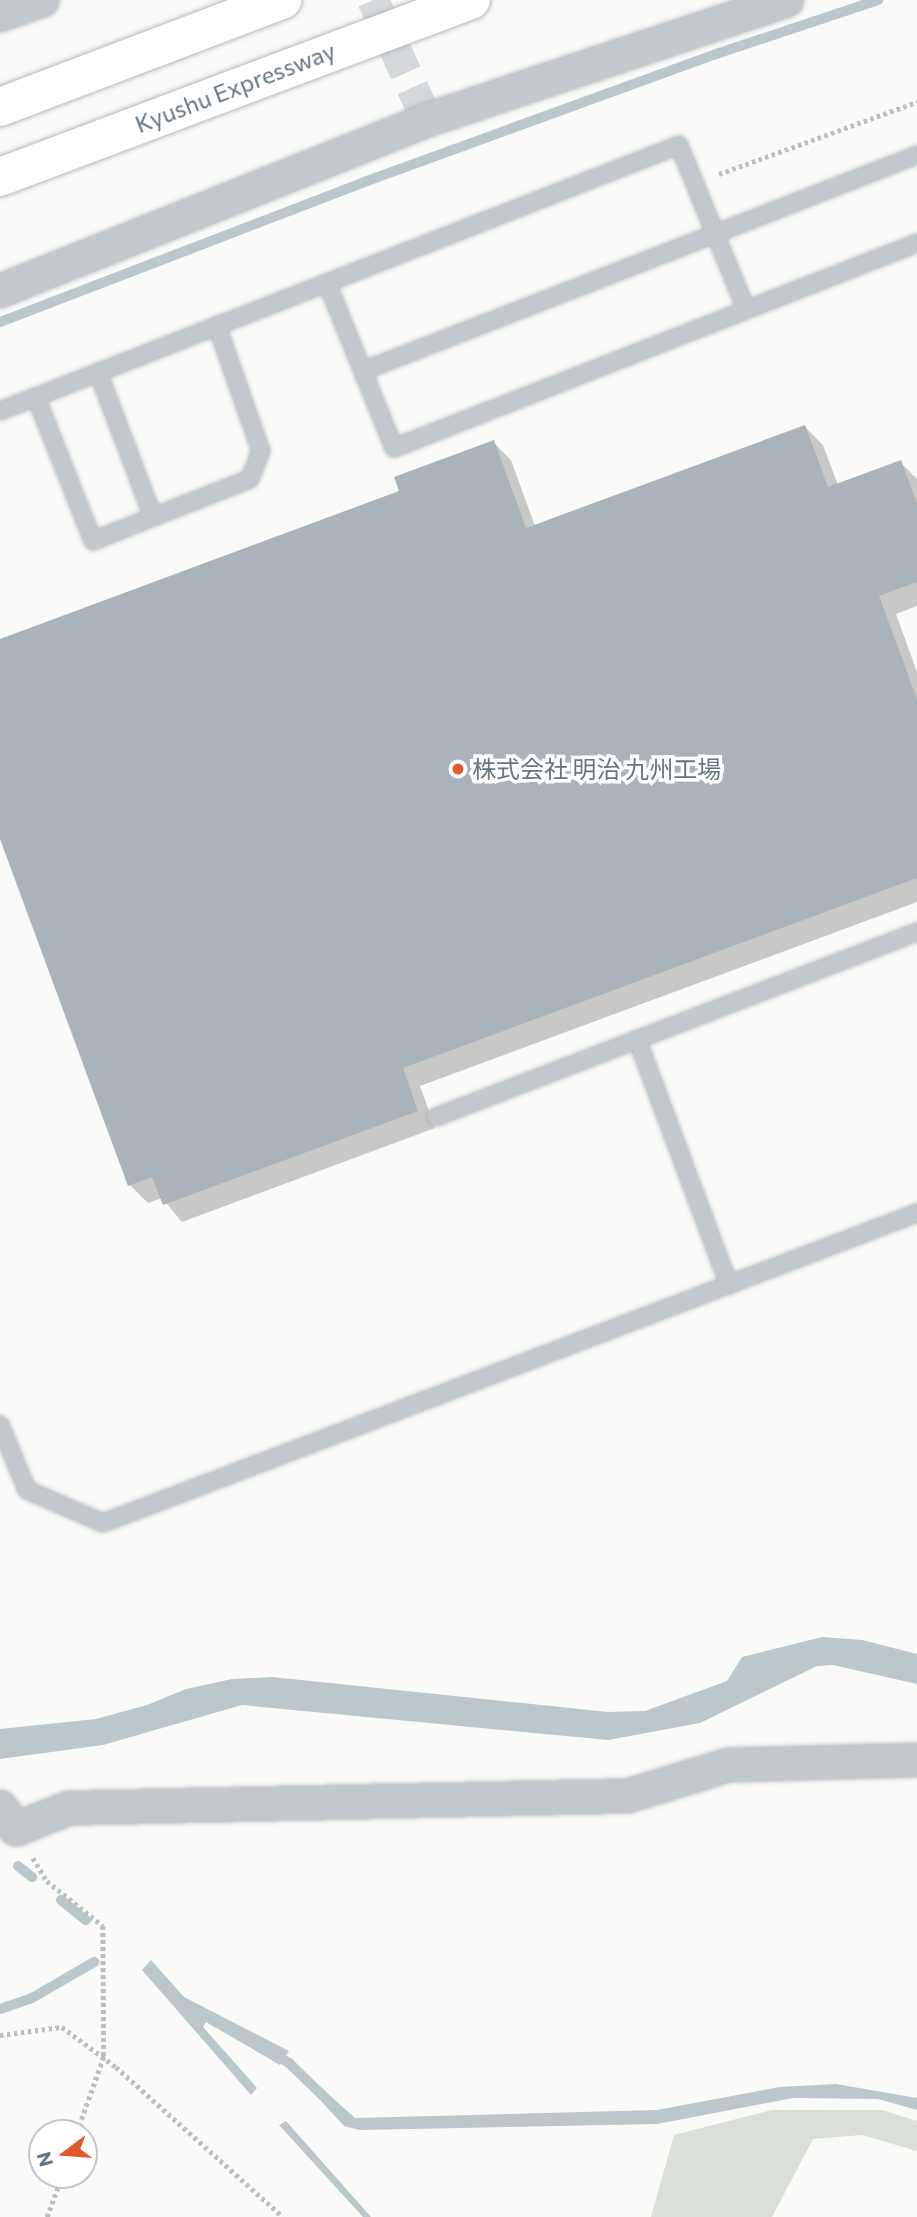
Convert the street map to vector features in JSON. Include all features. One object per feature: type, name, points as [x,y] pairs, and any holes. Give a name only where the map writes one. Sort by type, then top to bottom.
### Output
[{"type":"highway","points":[[0,107],[282,0]]},
{"type":"highway","name":"Kyushu Expressway","points":[[0,177],[471,0]]},
{"type":"street","points":[[0,15],[42,0]]},
{"type":"street","points":[[0,291],[427,120],[787,0]]},
{"type":"street","points":[[5,1818],[69,1808],[628,1796],[728,1765],[917,1760]]},
{"type":"lane","points":[[0,411],[679,145],[746,309]]},
{"type":"lane","points":[[363,372],[917,155]]},
{"type":"lane","points":[[327,283],[394,448],[917,243]]},
{"type":"lane","points":[[36,397],[93,541],[250,479],[261,451],[217,326]]},
{"type":"lane","points":[[98,372],[153,517]]},
{"type":"lane","points":[[436,1117],[917,932]]},
{"type":"lane","points":[[637,1039],[729,1285]]},
{"type":"lane","points":[[0,1425],[27,1490],[103,1523],[917,1213]]},
{"type":"path","points":[[695,183],[917,102]]},
{"type":"path","points":[[5,1818],[47,1881],[103,1926],[104,2057],[82,2119]]},
{"type":"path","points":[[0,2035],[62,2027],[104,2057],[283,2217]]},
{"type":"path","points":[[47,2217],[57,2189]]},
{"type":"shaded area","points":[[822,1637],[862,1640],[917,1654],[917,1684],[833,1665],[817,1666],[700,1723],[608,1740],[242,1705],[103,1745],[0,1759],[0,1729],[96,1719],[147,1705],[186,1689],[232,1679],[272,1677],[608,1712],[645,1711],[727,1681],[742,1657]]},
{"type":"shaded area","points":[[151,1960],[184,1997],[289,2051],[280,2065],[206,2022],[203,2027],[257,2088],[251,2095],[142,1970]]},
{"type":"shaded area","points":[[316,2083],[355,2118],[657,2110],[780,2087],[836,2084],[917,2098],[917,2110],[878,2099],[793,2098],[657,2124],[360,2130],[344,2126],[310,2089]]},
{"type":"shaded area","points":[[772,2110],[882,2110],[917,2121],[917,2151],[862,2135],[813,2139],[772,2217],[651,2217],[674,2135]]},
{"type":"shaded area","points":[[286,2121],[371,2217],[363,2217],[279,2125]]},
{"type":"building","name":"株式会社 明治 九州工場","points":[[805,425],[828,487],[901,460],[917,504],[917,582],[879,596],[917,699],[917,878],[403,1068],[418,1111],[163,1205],[152,1177],[128,1186],[0,839],[0,639],[399,491],[394,477],[494,440],[526,528]]},
{"type":"waterway","points":[[0,322],[367,181],[716,54],[878,0]]},
{"type":"waterway","points":[[18,1866],[32,1877]]},
{"type":"waterway","points":[[61,1900],[86,1920]]},
{"type":"waterway","points":[[0,2009],[32,1998],[94,1962]]},
{"type":"waterway","points":[[271,2053],[289,2063],[323,2096]]},
{"type":"tunnel","points":[[373,0],[427,120]]},
{"type":"place","name":"株式会社 明治 九州工場","points":[[458,769]]}]
